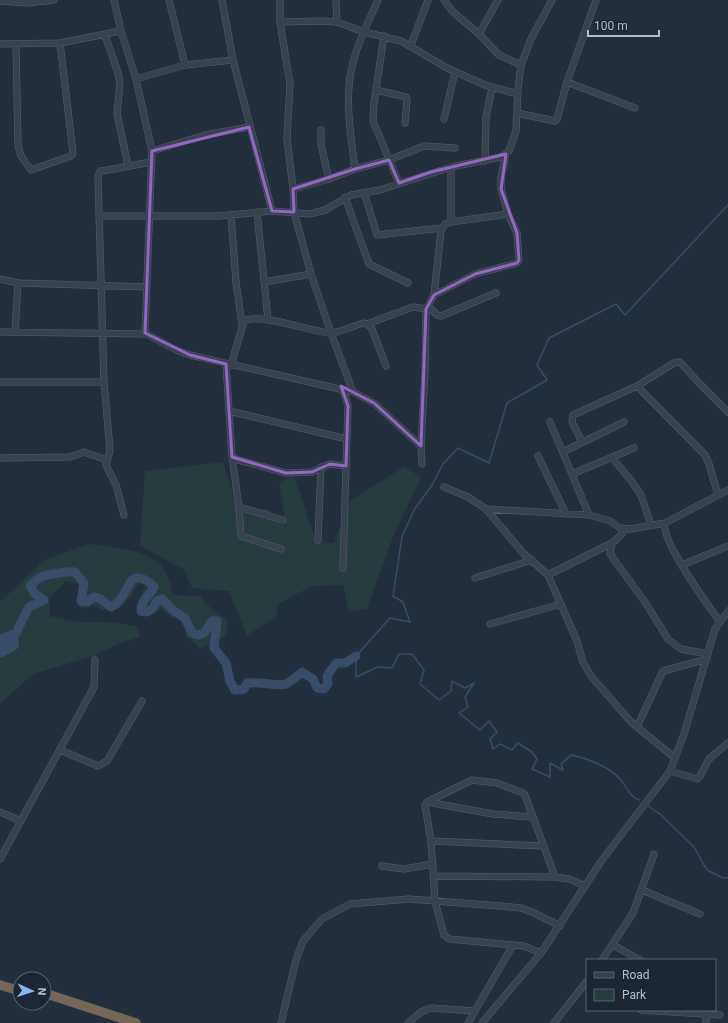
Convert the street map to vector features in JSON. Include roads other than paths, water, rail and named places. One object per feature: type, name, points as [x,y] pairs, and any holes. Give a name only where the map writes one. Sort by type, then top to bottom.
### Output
[{"type":"highway","points":[[0,979],[12,983]]},
{"type":"highway","points":[[0,985],[12,989]]},
{"type":"highway","points":[[52,996],[136,1023]]},
{"type":"highway","points":[[52,1002],[116,1023]]},
{"type":"street","points":[[0,1],[27,2],[54,0]]},
{"type":"street","points":[[114,0],[121,31],[136,79],[152,151],[145,330],[147,334]]},
{"type":"street","points":[[169,0],[185,65]]},
{"type":"street","points":[[222,0],[233,60],[272,211]]},
{"type":"street","points":[[280,0],[280,22],[290,84],[287,138],[293,188],[294,212],[311,274],[331,333],[354,392]]},
{"type":"street","points":[[336,0],[337,22]]},
{"type":"street","points":[[355,168],[350,131],[351,72],[360,39],[378,0]]},
{"type":"street","points":[[411,45],[428,0]]},
{"type":"street","points":[[444,0],[453,12],[480,34],[499,55],[522,65]]},
{"type":"street","points":[[480,34],[498,0]]},
{"type":"street","points":[[434,295],[475,274],[517,263],[519,260],[517,233],[508,214],[501,189],[501,177],[506,154],[513,143],[522,65],[530,39],[552,0]]},
{"type":"street","points":[[517,113],[555,121],[558,117],[567,82],[596,0]]},
{"type":"street","points":[[280,22],[337,22],[364,32],[384,36],[411,45],[455,72],[492,88],[518,94]]},
{"type":"street","points":[[0,44],[16,45],[60,42],[121,31]]},
{"type":"street","points":[[105,35],[118,73],[120,85],[117,113],[128,166]]},
{"type":"street","points":[[384,36],[373,121],[399,183]]},
{"type":"street","points":[[16,45],[18,144],[21,156],[31,170],[71,156],[73,153],[60,42]]},
{"type":"street","points":[[136,79],[185,65],[233,60]]},
{"type":"street","points":[[444,119],[455,72]]},
{"type":"street","points":[[567,82],[635,108]]},
{"type":"street","points":[[484,161],[486,117],[492,88]]},
{"type":"street","points":[[376,90],[406,97],[406,122]]},
{"type":"street","points":[[152,151],[205,135],[249,126]]},
{"type":"street","points":[[322,130],[321,145],[329,179]]},
{"type":"street","points":[[293,188],[329,179],[355,168],[389,160],[424,146],[455,148]]},
{"type":"street","points":[[99,216],[150,217],[231,215],[272,211],[310,214],[319,212],[345,197],[380,190],[451,166],[484,161],[506,154]]},
{"type":"street","points":[[124,515],[113,477],[106,465],[110,450],[104,382],[102,334],[99,216],[100,172],[152,162]]},
{"type":"street","points":[[451,166],[451,222]]},
{"type":"street","points":[[364,192],[377,235],[442,228]]},
{"type":"street","points":[[345,197],[369,264],[408,283]]},
{"type":"street","points":[[257,212],[268,320]]},
{"type":"street","points":[[422,464],[421,446],[427,307],[434,295],[442,228],[445,224],[451,222],[508,214]]},
{"type":"street","points":[[231,215],[236,282],[243,326]]},
{"type":"street","points":[[264,282],[311,274]]},
{"type":"street","points":[[0,279],[18,283],[101,285],[147,288]]},
{"type":"street","points":[[15,332],[18,283]]},
{"type":"street","points":[[281,549],[241,536],[228,411],[229,364],[244,321],[248,319],[268,320],[331,333],[363,323],[368,324],[414,307],[427,307],[437,315],[441,316],[496,293]]},
{"type":"street","points":[[368,324],[372,329],[386,366]]},
{"type":"street","points":[[0,332],[147,334],[190,355],[354,392],[374,403],[421,446]]},
{"type":"street","points":[[582,442],[572,422],[573,415],[637,386],[674,363],[680,362],[698,384],[728,412]]},
{"type":"street","points":[[0,382],[104,382]]},
{"type":"street","points":[[637,386],[705,455],[718,495]]},
{"type":"street","points":[[343,390],[348,406],[343,568]]},
{"type":"street","points":[[228,411],[347,439]]},
{"type":"street","points":[[550,422],[589,516]]},
{"type":"street","points":[[563,452],[624,422]]},
{"type":"street","points":[[572,474],[634,448]]},
{"type":"street","points":[[0,458],[70,457],[84,452],[107,460]]},
{"type":"street","points":[[538,456],[566,514]]},
{"type":"street","points":[[232,457],[286,473],[312,472],[330,464],[346,466]]},
{"type":"street","points":[[612,458],[630,479],[641,495],[651,526]]},
{"type":"street","points":[[318,540],[321,467]]},
{"type":"street","points":[[444,487],[468,497],[486,509],[532,560],[548,575],[587,670],[637,727],[675,758]]},
{"type":"street","points":[[486,509],[589,516],[610,521],[625,529],[665,523],[728,490]]},
{"type":"street","points":[[239,507],[283,520]]},
{"type":"street","points":[[665,523],[664,527],[667,538],[682,565],[720,622]]},
{"type":"street","points":[[548,575],[612,543],[625,529]]},
{"type":"street","points":[[612,543],[610,553],[645,602],[668,639],[681,649],[708,657]]},
{"type":"street","points":[[682,565],[728,546]]},
{"type":"street","points":[[475,578],[532,560]]},
{"type":"street","points":[[490,624],[561,604]]},
{"type":"street","points":[[482,1023],[541,953],[602,860],[670,771],[684,734],[708,657],[715,629],[728,611]]},
{"type":"street","points":[[637,727],[663,671],[708,657]]},
{"type":"street","points":[[0,859],[94,687],[95,660]]},
{"type":"street","points":[[60,750],[98,766],[103,765],[107,761],[142,701]]},
{"type":"street","points":[[670,771],[697,779],[709,759],[728,743]]},
{"type":"street","points":[[541,953],[526,947],[446,938],[435,901],[431,841],[425,805],[427,802],[472,780],[479,779],[497,782],[522,793],[525,795],[555,877]]},
{"type":"street","points":[[427,802],[493,814],[532,817]]},
{"type":"street","points":[[0,812],[20,821]]},
{"type":"street","points":[[431,841],[544,846]]},
{"type":"street","points":[[603,959],[633,913],[654,854]]},
{"type":"street","points":[[382,866],[404,869],[433,864]]},
{"type":"street","points":[[434,876],[555,877],[569,878],[585,886]]},
{"type":"street","points":[[642,890],[700,914]]},
{"type":"street","points":[[281,1023],[299,949],[310,930],[322,919],[350,904],[409,899],[521,908],[560,926]]},
{"type":"street","points":[[468,1023],[513,945]]},
{"type":"street","points":[[613,945],[638,959]]},
{"type":"street","points":[[554,1023],[584,990]]},
{"type":"street","points":[[408,1023],[421,1012],[431,1008],[475,1011]]},
{"type":"street","points":[[658,1011],[720,1015]]},
{"type":"street","points":[[706,1023],[707,1014]]},
{"type":"water","points":[[18,633],[19,647],[13,652],[0,658],[0,642]]},
{"type":"waterway","points":[[639,800],[633,797],[621,780],[611,771],[584,758],[571,755],[561,764],[563,770],[550,763],[550,777],[532,769],[537,759],[532,752],[518,743],[512,750],[500,744],[493,749],[490,739],[497,732],[489,721],[480,730],[459,713],[468,707],[465,697],[474,683],[465,688],[452,681],[451,691],[439,700],[420,684],[424,670],[412,654],[399,654],[392,668],[378,667],[356,677],[356,656],[390,618],[410,622],[403,602],[393,596],[402,537],[414,510],[432,485],[443,464],[458,448],[489,463],[507,403],[547,380],[537,365],[549,338],[616,304],[625,315],[728,205]]},
{"type":"waterway","points":[[0,639],[16,633],[29,607],[44,600],[35,594],[30,586],[34,582],[40,577],[46,575],[75,572],[84,583],[81,601],[87,602],[94,597],[99,598],[111,607],[120,599],[130,583],[136,578],[139,578],[146,580],[154,587],[142,604],[141,611],[147,612],[153,608],[157,601],[162,599],[174,611],[185,618],[192,633],[198,635],[204,633],[212,621],[217,621],[214,648],[226,663],[230,681],[235,690],[244,689],[247,683],[278,685],[286,684],[302,672],[313,679],[317,688],[324,689],[328,684],[327,676],[336,663],[345,663],[356,656]]},
{"type":"waterway","points":[[648,806],[660,814],[694,847],[707,870],[723,878],[728,878]]}]
